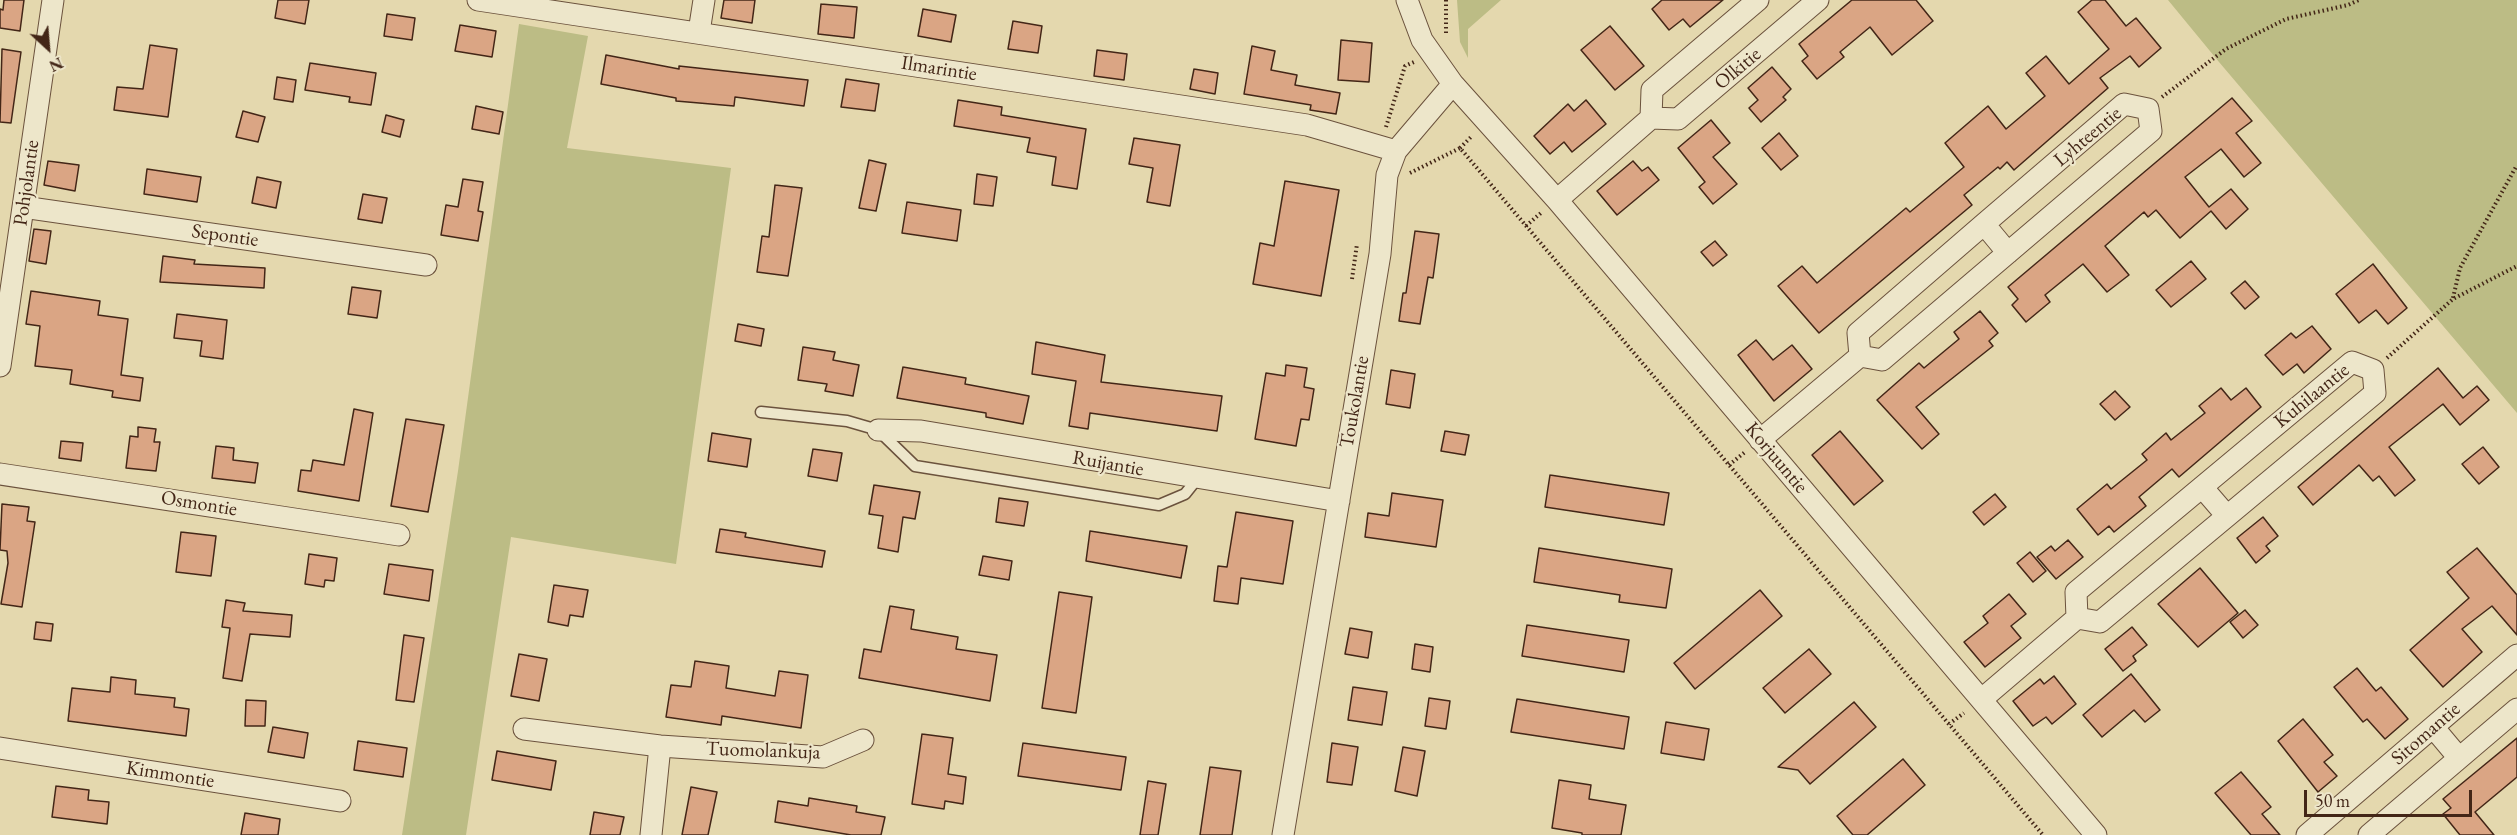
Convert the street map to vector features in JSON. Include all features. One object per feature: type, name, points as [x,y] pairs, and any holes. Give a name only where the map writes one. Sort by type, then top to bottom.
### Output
[{"type":"street","name":"Pohjolantie","points":[[0,366],[53,0]]},
{"type":"street","name":"Ilmarintie","points":[[478,0],[1307,125],[1396,151]]},
{"type":"street","points":[[699,32],[704,0]]},
{"type":"street","points":[[1407,0],[1422,40],[1453,84]]},
{"type":"street","name":"Olkitie","points":[[1758,0],[1652,90],[1651,118],[1678,119],[1804,4]]},
{"type":"street","name":"Toukolantie","points":[[1283,835],[1380,254],[1387,175],[1396,151],[1453,84]]},
{"type":"street","name":"Korjuuntie","points":[[1453,84],[1557,201],[2096,835]]},
{"type":"street","name":"Lyhteentie","points":[[2124,104],[2148,109],[2151,131],[1882,360],[1860,356],[1858,333],[1984,224],[2124,104]]},
{"type":"street","points":[[1557,201],[1651,118]]},
{"type":"street","name":"Sepontie","points":[[23,207],[426,265]]},
{"type":"street","points":[[1984,224],[2008,252]]},
{"type":"street","points":[[1760,440],[1860,356]]},
{"type":"street","name":"Kuhilaantie","points":[[2352,362],[2373,370],[2375,393],[2100,622],[2077,618],[2076,592],[2352,362]]},
{"type":"street","name":"Ruijantie","points":[[878,430],[921,431],[1339,501]]},
{"type":"street","name":"Osmontie","points":[[0,474],[399,535]]},
{"type":"street","points":[[2202,487],[2226,516]]},
{"type":"street","points":[[1982,699],[2077,618]]},
{"type":"street","name":"Sitomantie","points":[[2307,835],[2517,656]]},
{"type":"street","name":"Sitomantie","points":[[2369,835],[2517,709]]},
{"type":"street","points":[[2433,727],[2459,758]]},
{"type":"street","name":"Tuomolankuja","points":[[524,729],[660,746],[823,757],[863,740]]},
{"type":"street","points":[[651,835],[660,746]]},
{"type":"street","name":"Kimmontie","points":[[0,748],[340,801]]},
{"type":"lane","points":[[761,412],[848,421],[878,430],[915,466],[1159,505],[1185,494],[1197,479]]},
{"type":"path","points":[[2148,109],[2226,49],[2286,19],[2348,5],[2359,0]]},
{"type":"path","points":[[1387,175],[1402,177],[1460,148],[2043,835]]},
{"type":"path","points":[[2452,299],[2460,268],[2517,165]]},
{"type":"path","points":[[2373,370],[2452,299],[2517,266]]},
{"type":"green space","points":[[1457,0],[1501,0],[1468,29],[1468,58],[1460,42]]},
{"type":"green space","points":[[2168,0],[2517,0],[2517,413],[2219,62]]},
{"type":"green space","points":[[519,24],[588,36],[567,148],[731,168],[676,564],[511,537],[466,835],[402,835],[458,471]]},
{"type":"building","points":[[4,0],[24,0],[20,31],[0,28],[0,9],[3,10]]},
{"type":"building","points":[[278,0],[309,0],[305,24],[275,18]]},
{"type":"building","points":[[724,0],[755,0],[752,23],[721,18]]},
{"type":"building","points":[[1662,0],[1723,0],[1690,27],[1683,19],[1669,30],[1652,9]]},
{"type":"building","points":[[1852,0],[1916,0],[1933,21],[1892,55],[1870,27],[1840,52],[1844,57],[1817,79],[1802,61],[1808,56],[1799,44]]},
{"type":"building","points":[[2092,0],[2105,0],[2126,26],[2136,18],[2161,48],[2139,67],[2130,56],[2100,78],[2108,88],[2014,170],[2007,162],[1964,195],[1972,205],[1819,333],[1778,286],[1802,266],[1817,283],[1906,208],[1910,212],[1964,167],[1945,143],[1988,106],[2006,129],[2045,96],[2026,73],[2046,56],[2069,84],[2109,49],[2078,12]]},
{"type":"building","points":[[821,4],[857,7],[854,38],[818,34]]},
{"type":"building","points":[[923,9],[956,15],[951,42],[918,36]]},
{"type":"building","points":[[387,14],[415,18],[412,40],[384,36]]},
{"type":"building","points":[[1013,21],[1042,26],[1038,53],[1008,49]]},
{"type":"building","points":[[460,25],[496,31],[492,57],[455,51]]},
{"type":"building","points":[[1610,26],[1644,66],[1615,90],[1581,50]]},
{"type":"building","points":[[1341,40],[1372,43],[1369,82],[1338,80]]},
{"type":"building","points":[[150,45],[177,49],[168,117],[114,110],[117,87],[143,89]]},
{"type":"building","points":[[1252,46],[1275,51],[1271,70],[1297,75],[1295,85],[1340,93],[1336,114],[1310,110],[1311,105],[1244,94]]},
{"type":"building","points":[[2,49],[21,52],[11,123],[0,122]]},
{"type":"building","points":[[1097,50],[1127,54],[1124,80],[1094,76]]},
{"type":"building","points":[[606,55],[679,69],[679,66],[808,80],[804,106],[735,97],[734,106],[676,101],[676,98],[601,84]]},
{"type":"building","points":[[310,63],[376,73],[371,105],[349,102],[350,97],[305,90]]},
{"type":"building","points":[[1772,67],[1791,89],[1783,97],[1786,100],[1761,122],[1749,108],[1758,100],[1748,88]]},
{"type":"building","points":[[1194,69],[1218,73],[1215,94],[1190,89]]},
{"type":"building","points":[[277,77],[296,80],[293,102],[274,99]]},
{"type":"building","points":[[846,79],[879,84],[875,111],[841,107]]},
{"type":"building","points":[[2232,98],[2252,121],[2236,133],[2261,163],[2244,177],[2221,149],[2185,177],[2209,207],[2231,189],[2248,209],[2226,229],[2211,211],[2180,238],[2156,210],[2148,217],[2144,212],[2105,246],[2129,275],[2107,292],[2083,264],[2045,295],[2050,302],[2026,322],[2012,305],[2018,299],[2008,287]]},
{"type":"building","points":[[958,100],[1002,107],[1001,115],[1086,129],[1077,189],[1052,185],[1056,157],[1027,152],[1030,138],[954,126]]},
{"type":"building","points":[[1586,100],[1606,124],[1572,152],[1564,142],[1550,154],[1534,136],[1568,104],[1574,111]]},
{"type":"building","points":[[476,106],[503,112],[499,134],[472,129]]},
{"type":"building","points":[[243,111],[265,117],[258,142],[236,137]]},
{"type":"building","points":[[386,115],[404,120],[400,137],[382,132]]},
{"type":"building","points":[[1711,120],[1730,143],[1713,157],[1737,184],[1713,204],[1699,187],[1705,182],[1678,148]]},
{"type":"building","points":[[1779,133],[1798,156],[1781,170],[1762,148]]},
{"type":"building","points":[[1134,138],[1180,145],[1170,206],[1147,202],[1153,168],[1129,164]]},
{"type":"building","points":[[869,160],[886,164],[876,211],[859,208]]},
{"type":"building","points":[[48,161],[79,165],[75,191],[44,185]]},
{"type":"building","points":[[1633,161],[1642,171],[1648,167],[1659,180],[1617,215],[1597,191]]},
{"type":"building","points":[[147,169],[201,177],[197,202],[144,194]]},
{"type":"building","points":[[977,174],[997,177],[993,206],[974,204]]},
{"type":"building","points":[[257,177],[281,182],[276,208],[252,203]]},
{"type":"building","points":[[463,179],[483,182],[478,211],[483,212],[478,241],[441,235],[446,205],[458,207]]},
{"type":"building","points":[[1285,181],[1339,190],[1321,296],[1253,284],[1260,243],[1274,246]]},
{"type":"building","points":[[775,185],[802,188],[788,276],[757,272],[762,236],[769,237]]},
{"type":"building","points":[[363,194],[387,198],[382,223],[358,219]]},
{"type":"building","points":[[907,202],[961,210],[957,241],[902,233]]},
{"type":"building","points":[[34,229],[51,231],[46,264],[29,261]]},
{"type":"building","points":[[1415,231],[1439,234],[1433,278],[1428,277],[1420,324],[1399,321],[1403,293],[1406,293]]},
{"type":"building","points":[[1715,241],[1727,255],[1713,266],[1701,252]]},
{"type":"building","points":[[163,256],[195,260],[194,264],[265,268],[264,288],[160,282]]},
{"type":"building","points":[[2191,261],[2206,279],[2171,307],[2156,290]]},
{"type":"building","points":[[2373,264],[2407,308],[2388,324],[2376,310],[2359,323],[2336,294]]},
{"type":"building","points":[[2245,281],[2259,297],[2245,309],[2231,293]]},
{"type":"building","points":[[352,287],[381,291],[377,318],[348,314]]},
{"type":"building","points":[[31,291],[100,301],[98,315],[128,319],[121,375],[143,378],[140,401],[112,397],[113,391],[70,384],[72,370],[35,366],[40,326],[26,324]]},
{"type":"building","points":[[1980,311],[1998,333],[1989,341],[1993,346],[1916,407],[1939,434],[1922,449],[1877,400],[1919,363],[1924,368],[1959,339],[1954,332]]},
{"type":"building","points":[[177,314],[227,320],[223,359],[200,356],[202,341],[174,338]]},
{"type":"building","points":[[738,324],[764,329],[761,346],[735,341]]},
{"type":"building","points":[[2312,326],[2331,349],[2304,373],[2297,364],[2283,375],[2265,355],[2291,333],[2296,338]]},
{"type":"building","points":[[1756,340],[1773,360],[1792,345],[1812,369],[1774,401],[1738,355]]},
{"type":"building","points":[[1036,342],[1105,355],[1101,382],[1222,396],[1217,431],[1090,413],[1088,429],[1069,426],[1076,381],[1032,374]]},
{"type":"building","points":[[803,347],[835,352],[833,360],[859,365],[853,396],[825,391],[827,384],[798,380]]},
{"type":"building","points":[[1286,365],[1307,368],[1304,387],[1314,389],[1309,420],[1301,419],[1296,446],[1255,439],[1266,373],[1285,376]]},
{"type":"building","points":[[903,367],[966,378],[965,384],[1029,396],[1023,424],[986,417],[986,413],[897,398]]},
{"type":"building","points":[[2438,368],[2463,398],[2477,386],[2489,400],[2460,425],[2443,404],[2389,447],[2415,480],[2395,496],[2379,476],[2373,481],[2359,465],[2313,505],[2298,487]]},
{"type":"building","points":[[1391,370],[1415,374],[1410,408],[1386,404]]},
{"type":"building","points":[[2221,388],[2231,400],[2246,388],[2261,407],[2179,477],[2172,469],[2139,497],[2146,506],[2114,532],[2109,526],[2098,535],[2077,509],[2107,484],[2111,489],[2147,460],[2142,454],[2166,433],[2171,440],[2205,413],[2199,406]]},
{"type":"building","points":[[2115,391],[2130,407],[2115,420],[2100,404]]},
{"type":"building","points":[[354,409],[373,413],[359,501],[298,491],[301,470],[311,471],[313,460],[344,465]]},
{"type":"building","points":[[406,419],[444,425],[428,512],[391,506]]},
{"type":"building","points":[[138,427],[156,429],[154,442],[160,442],[156,471],[126,468],[130,436],[138,437]]},
{"type":"building","points":[[1445,431],[1469,435],[1465,455],[1441,451]]},
{"type":"building","points":[[1840,431],[1883,481],[1854,505],[1812,455]]},
{"type":"building","points":[[712,433],[751,439],[747,467],[708,461]]},
{"type":"building","points":[[61,441],[83,443],[81,461],[59,458]]},
{"type":"building","points":[[216,446],[234,448],[233,460],[258,463],[255,483],[212,478]]},
{"type":"building","points":[[2483,447],[2499,467],[2479,484],[2462,464]]},
{"type":"building","points":[[813,449],[842,453],[837,481],[808,476]]},
{"type":"building","points":[[1550,475],[1669,493],[1664,525],[1545,507]]},
{"type":"building","points":[[874,485],[920,492],[915,519],[903,517],[898,552],[878,548],[883,516],[869,514]]},
{"type":"building","points":[[1392,493],[1443,500],[1436,547],[1365,537],[1368,513],[1389,516]]},
{"type":"building","points":[[1995,494],[2006,507],[1984,525],[1973,512]]},
{"type":"building","points":[[999,498],[1028,502],[1024,526],[996,522]]},
{"type":"building","points":[[2,504],[29,507],[27,521],[35,522],[22,607],[1,604],[8,563],[7,551],[0,550]]},
{"type":"building","points":[[1236,512],[1293,521],[1283,584],[1241,578],[1238,604],[1214,601],[1218,566],[1227,567]]},
{"type":"building","points":[[2263,517],[2278,536],[2266,546],[2270,551],[2256,563],[2237,538]]},
{"type":"building","points":[[720,529],[746,533],[745,537],[825,551],[822,567],[716,552]]},
{"type":"building","points":[[1090,531],[1187,546],[1181,578],[1086,561]]},
{"type":"building","points":[[181,532],[216,536],[211,576],[176,572]]},
{"type":"building","points":[[2068,540],[2083,557],[2056,579],[2037,557],[2051,546],[2055,551]]},
{"type":"building","points":[[1539,548],[1672,569],[1666,608],[1619,602],[1620,595],[1534,582]]},
{"type":"building","points":[[2477,548],[2517,595],[2517,635],[2492,606],[2462,629],[2482,652],[2443,687],[2410,650],[2469,598],[2447,572]]},
{"type":"building","points":[[2030,552],[2046,571],[2033,582],[2017,563]]},
{"type":"building","points":[[309,554],[337,558],[334,581],[325,580],[324,587],[305,584]]},
{"type":"building","points":[[983,556],[1012,561],[1009,580],[979,575]]},
{"type":"building","points":[[389,564],[433,570],[429,601],[384,594]]},
{"type":"building","points":[[2200,568],[2238,613],[2198,647],[2158,604]]},
{"type":"building","points":[[554,585],[588,590],[583,617],[570,615],[568,626],[548,622]]},
{"type":"building","points":[[1760,590],[1782,616],[1695,689],[1674,663]]},
{"type":"building","points":[[1059,592],[1092,597],[1076,713],[1042,708]]},
{"type":"building","points":[[2009,594],[2026,614],[2011,626],[2021,638],[1985,667],[1964,642],[1988,623],[1983,616]]},
{"type":"building","points":[[226,600],[245,603],[243,611],[292,615],[290,637],[250,634],[242,681],[223,678],[230,628],[222,627]]},
{"type":"building","points":[[890,606],[914,610],[911,629],[958,637],[956,649],[997,655],[990,701],[859,678],[864,649],[881,652]]},
{"type":"building","points":[[2245,610],[2258,625],[2243,638],[2230,622]]},
{"type":"building","points":[[36,622],[53,624],[51,641],[34,639]]},
{"type":"building","points":[[1527,625],[1629,640],[1624,672],[1522,656]]},
{"type":"building","points":[[2132,627],[2147,645],[2133,656],[2136,661],[2123,671],[2105,649]]},
{"type":"building","points":[[1350,628],[1372,632],[1368,658],[1345,654]]},
{"type":"building","points":[[404,635],[424,638],[414,702],[396,700]]},
{"type":"building","points":[[1415,644],[1433,647],[1430,672],[1412,669]]},
{"type":"building","points":[[1809,649],[1831,674],[1785,713],[1763,688]]},
{"type":"building","points":[[519,654],[547,659],[539,701],[511,696]]},
{"type":"building","points":[[695,661],[729,666],[726,688],[775,696],[779,671],[808,675],[801,728],[722,716],[721,725],[666,717],[671,685],[691,687]]},
{"type":"building","points":[[2357,668],[2376,691],[2381,687],[2408,719],[2385,739],[2367,719],[2363,722],[2334,687]]},
{"type":"building","points":[[2131,674],[2160,710],[2145,722],[2134,710],[2102,737],[2083,715]]},
{"type":"building","points":[[2054,676],[2076,704],[2052,724],[2046,717],[2033,726],[2013,701],[2040,679],[2044,684]]},
{"type":"building","points":[[111,677],[136,680],[135,694],[175,698],[174,707],[189,709],[186,736],[68,721],[72,688],[110,692]]},
{"type":"building","points":[[1353,687],[1387,692],[1382,725],[1348,720]]},
{"type":"building","points":[[1429,698],[1450,701],[1446,729],[1425,726]]},
{"type":"building","points":[[1517,699],[1629,717],[1624,749],[1511,732]]},
{"type":"building","points":[[246,700],[266,701],[265,726],[245,726]]},
{"type":"building","points":[[1854,702],[1876,727],[1810,784],[1798,770],[1778,767]]},
{"type":"building","points":[[2303,719],[2333,755],[2324,762],[2337,776],[2318,792],[2278,741]]},
{"type":"building","points":[[1666,722],[1709,729],[1704,760],[1661,753]]},
{"type":"building","points":[[273,727],[308,733],[304,758],[268,752]]},
{"type":"building","points":[[922,734],[953,738],[948,774],[966,777],[963,804],[945,801],[944,809],[912,804]]},
{"type":"building","points":[[2517,738],[2517,777],[2475,812],[2494,835],[2460,835],[2443,814],[2451,808],[2443,799]]},
{"type":"building","points":[[358,741],[407,748],[403,777],[354,770]]},
{"type":"building","points":[[1023,743],[1126,757],[1121,790],[1018,776]]},
{"type":"building","points":[[1332,743],[1358,747],[1352,785],[1327,782]]},
{"type":"building","points":[[1403,747],[1425,751],[1417,796],[1395,791]]},
{"type":"building","points":[[497,751],[556,761],[551,790],[492,780]]},
{"type":"building","points":[[1903,759],[1925,785],[1867,835],[1853,835],[1837,816]]},
{"type":"building","points":[[1210,767],[1241,771],[1232,835],[1200,835]]},
{"type":"building","points":[[2241,772],[2271,807],[2262,814],[2280,835],[2251,835],[2215,793]]},
{"type":"building","points":[[1559,780],[1591,785],[1589,799],[1626,805],[1621,835],[1582,835],[1582,833],[1552,828]]},
{"type":"building","points":[[1148,781],[1166,784],[1158,835],[1140,835]]},
{"type":"building","points":[[56,786],[89,790],[88,800],[109,802],[107,824],[52,817]]},
{"type":"building","points":[[691,787],[717,792],[708,835],[682,835]]},
{"type":"building","points":[[809,798],[857,806],[856,812],[885,817],[881,835],[851,835],[775,822],[778,801],[808,806]]},
{"type":"building","points":[[594,812],[624,817],[620,835],[590,835]]},
{"type":"building","points":[[245,813],[280,819],[278,835],[241,835]]}]
